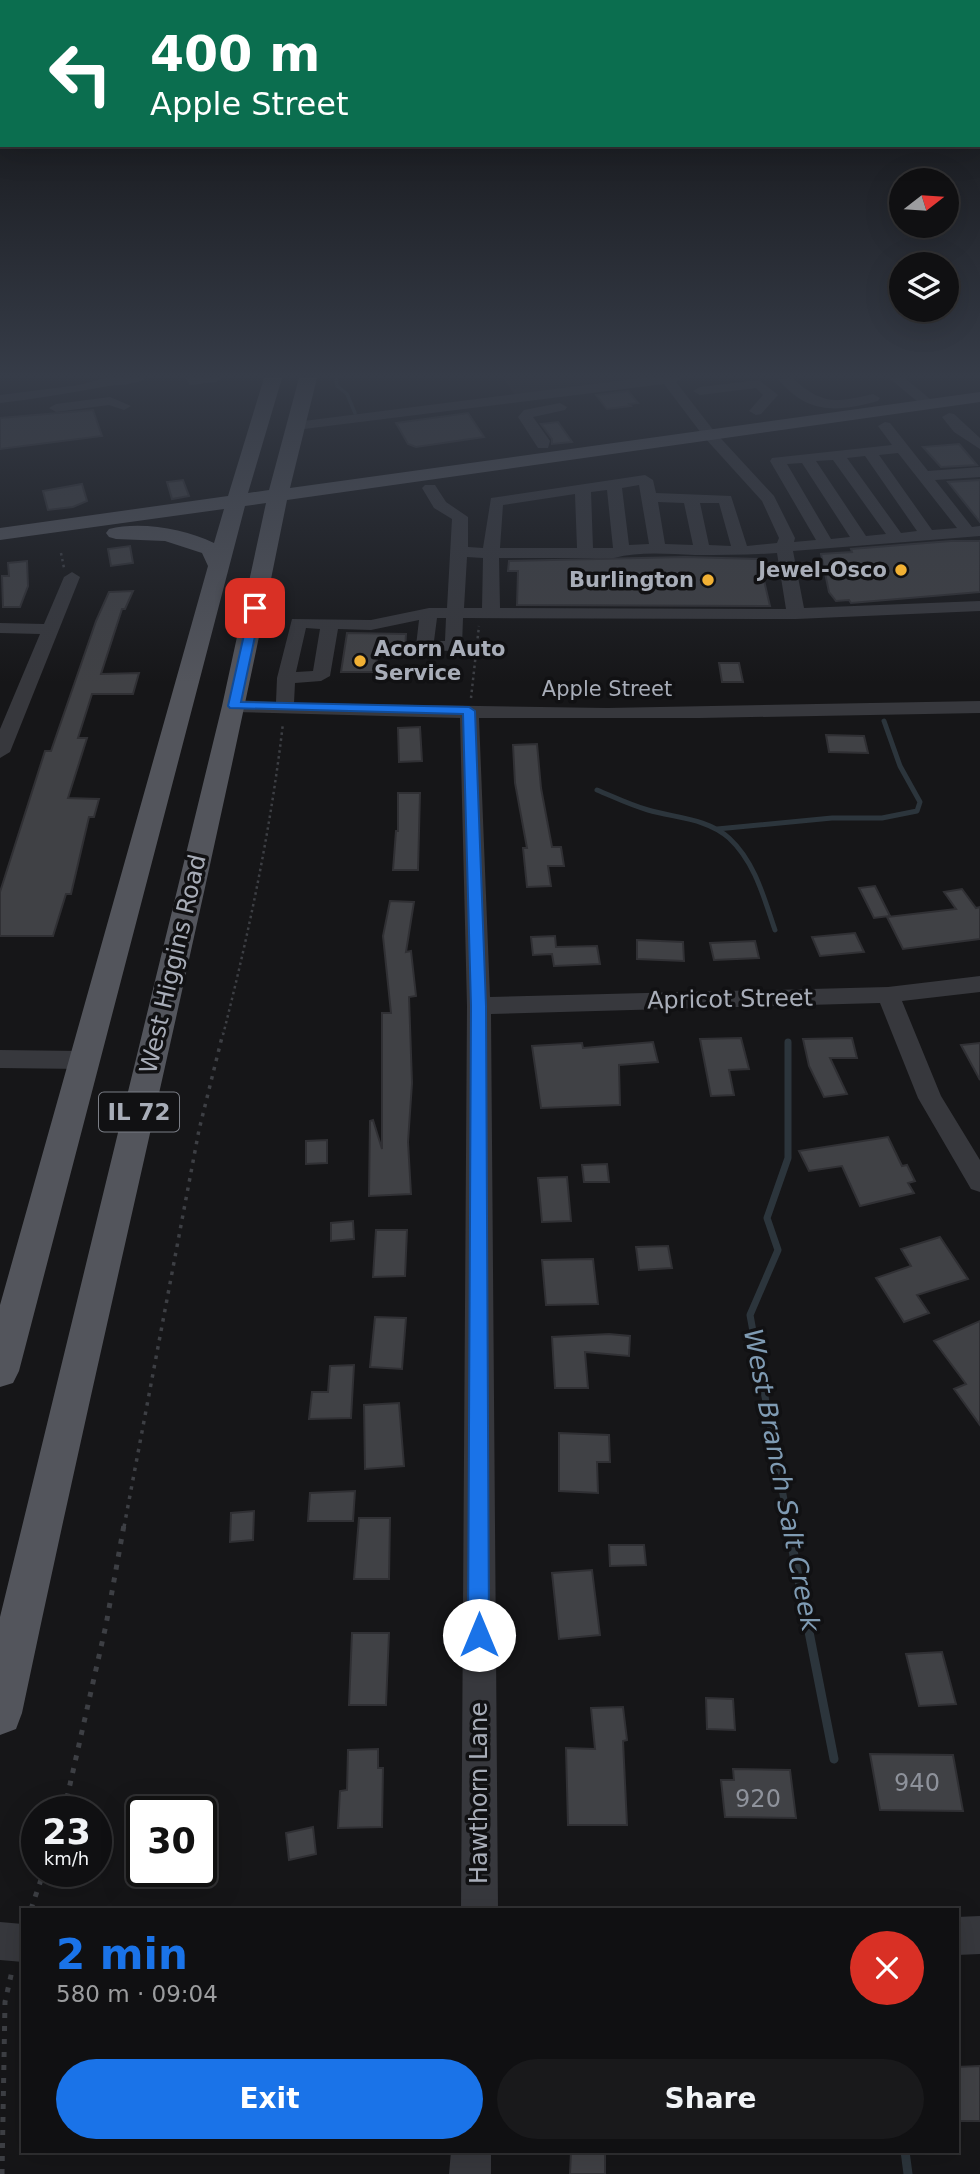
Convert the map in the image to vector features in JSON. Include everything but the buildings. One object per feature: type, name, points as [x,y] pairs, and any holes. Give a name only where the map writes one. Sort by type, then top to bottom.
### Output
[{"type":"main road","name":"IL 72","points":[[0,1371],[243,479]]},
{"type":"main road","name":"West Higgins Road","points":[[0,1713],[234,706],[283,479]]},
{"type":"main road","points":[[277,502],[388,479]]},
{"type":"main road","points":[[0,534],[277,502],[430,488],[481,479]]},
{"type":"main road","points":[[0,547],[101,533],[235,508]]},
{"type":"main road","points":[[101,533],[155,533],[195,540],[211,549],[219,568]]},
{"type":"street","points":[[735,479],[769,508],[804,506]]},
{"type":"street","points":[[788,479],[826,543]]},
{"type":"street","points":[[820,479],[861,541]]},
{"type":"street","points":[[855,479],[897,538]]},
{"type":"street","points":[[888,479],[927,535]]},
{"type":"street","points":[[928,479],[974,531]]},
{"type":"street","points":[[485,613],[496,501],[645,480],[658,549]]},
{"type":"street","points":[[614,484],[621,550]]},
{"type":"street","points":[[429,613],[425,646],[453,646],[460,517],[440,505],[430,488]]},
{"type":"street","points":[[583,489],[585,546]]},
{"type":"street","points":[[649,497],[726,499],[740,551]]},
{"type":"street","points":[[691,499],[702,550]]},
{"type":"street","points":[[769,508],[775,538],[784,547],[796,614]]},
{"type":"street","points":[[459,552],[492,546],[585,546],[614,553],[621,550],[658,549],[740,551],[974,531]]},
{"type":"street","points":[[0,752],[72,577]]},
{"type":"street","points":[[285,708],[286,678],[298,623],[371,625],[429,613],[796,614],[901,612],[980,606]]},
{"type":"street","points":[[286,678],[321,676],[330,624]]},
{"type":"street","points":[[0,628],[50,629]]},
{"type":"street","name":"Apple Street","points":[[234,706],[469,711],[786,712],[980,706]]},
{"type":"street","name":"Hawthorn Lane","points":[[469,711],[478,1006],[479,1908]]},
{"type":"street","name":"Apricot Street","points":[[478,1006],[888,995],[980,984]]},
{"type":"street","points":[[888,995],[930,1098],[980,1182]]},
{"type":"street","points":[[0,1059],[83,1060]]},
{"type":"street","points":[[959,1936],[980,1935]]},
{"type":"street","points":[[0,1941],[21,1943]]},
{"type":"street","points":[[470,2174],[471,2153]]},
{"type":"path","points":[[469,711],[485,613]]},
{"type":"path","points":[[67,1796],[106,1625],[161,1322],[200,1130],[238,976],[278,768],[285,708]]},
{"type":"path","points":[[31,1908],[39,1887]]},
{"type":"path","points":[[2,2174],[5,2002]]},
{"type":"waterway","name":"West Branch Salt Creek","points":[[717,829],[832,818],[882,818],[917,811],[920,802],[900,766],[884,721]]},
{"type":"waterway","name":"West Branch Salt Creek","points":[[597,790],[641,808],[701,822],[729,838],[752,869],[775,930]]},
{"type":"waterway","name":"West Branch Salt Creek","points":[[788,1042],[788,1158],[767,1218],[778,1250],[750,1315],[789,1527]]},
{"type":"waterway","name":"West Branch Salt Creek","points":[[788,1525],[834,1759]]},
{"type":"waterway","name":"West Branch Salt Creek","points":[[905,2153],[908,2174]]},
{"type":"place","name":"Jewel-Osco","points":[[901,570]]},
{"type":"place","name":"Burlington","points":[[708,580]]},
{"type":"place","name":"Acorn Auto Service","points":[[360,661]]},
{"type":"route","points":[[255,608],[234,706],[469,711],[478,1006],[479,1635]]}]
